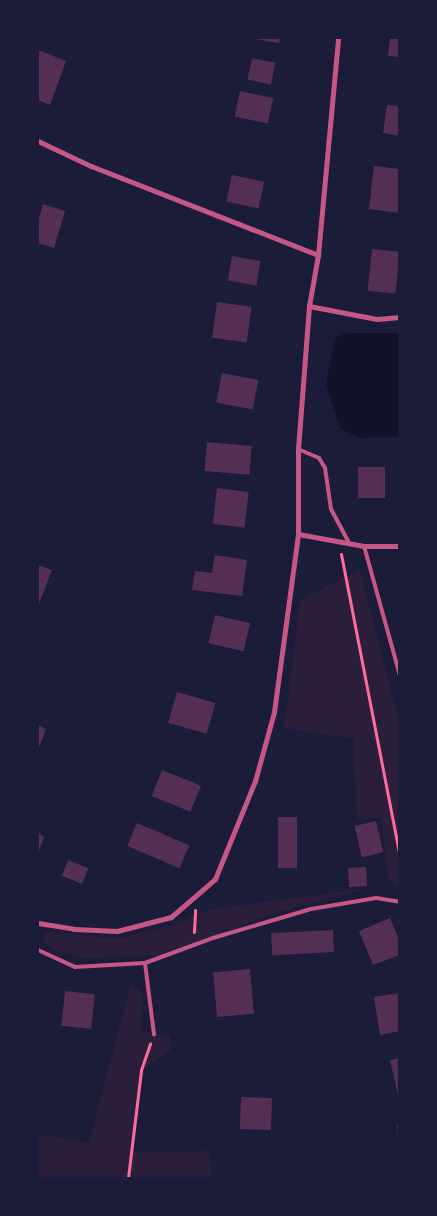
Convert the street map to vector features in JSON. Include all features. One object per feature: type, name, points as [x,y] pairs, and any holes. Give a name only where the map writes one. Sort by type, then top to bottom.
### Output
[{"type":"street","points":[[38,923],[74,929],[117,931],[171,917],[215,879],[256,781],[274,712],[298,534],[298,449],[309,306],[318,255],[338,38]]},
{"type":"street","points":[[38,141],[91,166],[318,255]]},
{"type":"street","points":[[309,306],[377,319],[400,317]]},
{"type":"street","points":[[298,534],[348,541],[364,546],[400,546]]},
{"type":"lane","points":[[298,449],[319,458],[322,463],[331,509],[348,541]]},
{"type":"lane","points":[[364,546],[400,676]]},
{"type":"lane","points":[[38,950],[75,967],[145,963],[213,938],[311,909],[376,898],[400,902]]},
{"type":"lane","points":[[145,963],[154,1034]]},
{"type":"path","points":[[338,541],[400,858]]},
{"type":"path","points":[[189,936],[197,931],[195,908],[200,901]]},
{"type":"path","points":[[128,1178],[141,1070],[154,1034]]},
{"type":"shaded area","points":[[347,333],[399,333],[399,437],[359,438],[340,428],[326,385],[335,338]]},
{"type":"shaded area","points":[[360,569],[399,722],[399,886],[388,878],[381,817],[357,819],[353,739],[284,728],[300,601]]},
{"type":"shaded area","points":[[374,887],[279,911],[166,955],[80,958],[52,949],[42,942],[46,931],[117,939],[175,924],[207,910]]},
{"type":"shaded area","points":[[130,986],[142,990],[141,1032],[170,1036],[171,1050],[141,1070],[131,1152],[209,1151],[212,1178],[38,1178],[38,1134],[89,1143]]},
{"type":"building","points":[[248,38],[280,38],[279,43]]},
{"type":"building","points":[[390,38],[400,38],[400,57],[388,56]]},
{"type":"building","points":[[38,50],[66,61],[50,105],[38,100]]},
{"type":"building","points":[[252,58],[275,63],[271,85],[247,80]]},
{"type":"building","points":[[240,91],[273,98],[268,124],[235,116]]},
{"type":"building","points":[[387,105],[400,106],[400,136],[383,133]]},
{"type":"building","points":[[374,166],[400,169],[400,213],[369,209]]},
{"type":"building","points":[[232,175],[264,182],[259,208],[226,201]]},
{"type":"building","points":[[43,204],[65,211],[54,248],[38,243],[38,222]]},
{"type":"building","points":[[372,249],[400,252],[395,294],[368,291]]},
{"type":"building","points":[[232,256],[261,261],[256,286],[228,281]]},
{"type":"building","points":[[217,302],[252,307],[247,343],[212,338]]},
{"type":"building","points":[[222,373],[258,380],[253,410],[216,402]]},
{"type":"building","points":[[207,442],[252,446],[249,475],[204,471]]},
{"type":"building","points":[[358,467],[385,467],[385,498],[358,498]]},
{"type":"building","points":[[217,488],[249,492],[244,528],[213,524]]},
{"type":"building","points":[[215,555],[247,560],[242,596],[192,590],[195,571],[212,573]]},
{"type":"building","points":[[38,565],[52,570],[39,604],[38,603]]},
{"type":"building","points":[[215,615],[250,623],[244,651],[208,643]]},
{"type":"building","points":[[177,692],[215,703],[207,734],[168,723]]},
{"type":"building","points":[[38,725],[46,729],[38,750]]},
{"type":"building","points":[[162,770],[201,786],[190,812],[152,796]]},
{"type":"building","points":[[278,817],[297,817],[297,868],[278,868]]},
{"type":"building","points":[[376,821],[383,852],[362,857],[355,826]]},
{"type":"building","points":[[137,823],[189,845],[180,868],[127,846]]},
{"type":"building","points":[[38,832],[44,837],[38,854]]},
{"type":"building","points":[[68,860],[88,868],[82,884],[62,876]]},
{"type":"building","points":[[366,867],[367,886],[349,887],[348,868]]},
{"type":"building","points":[[390,918],[400,942],[400,955],[373,965],[359,931]]},
{"type":"building","points":[[333,930],[334,952],[272,955],[271,933]]},
{"type":"building","points":[[250,969],[254,1014],[217,1017],[213,972]]},
{"type":"building","points":[[65,991],[95,994],[91,1029],[61,1026]]},
{"type":"building","points":[[400,993],[400,1031],[380,1035],[374,997]]},
{"type":"building","points":[[400,1058],[400,1100],[399,1100],[390,1060]]},
{"type":"building","points":[[241,1097],[272,1098],[271,1130],[240,1129]]},
{"type":"building","points":[[400,1124],[400,1137],[398,1137],[397,1125]]}]
